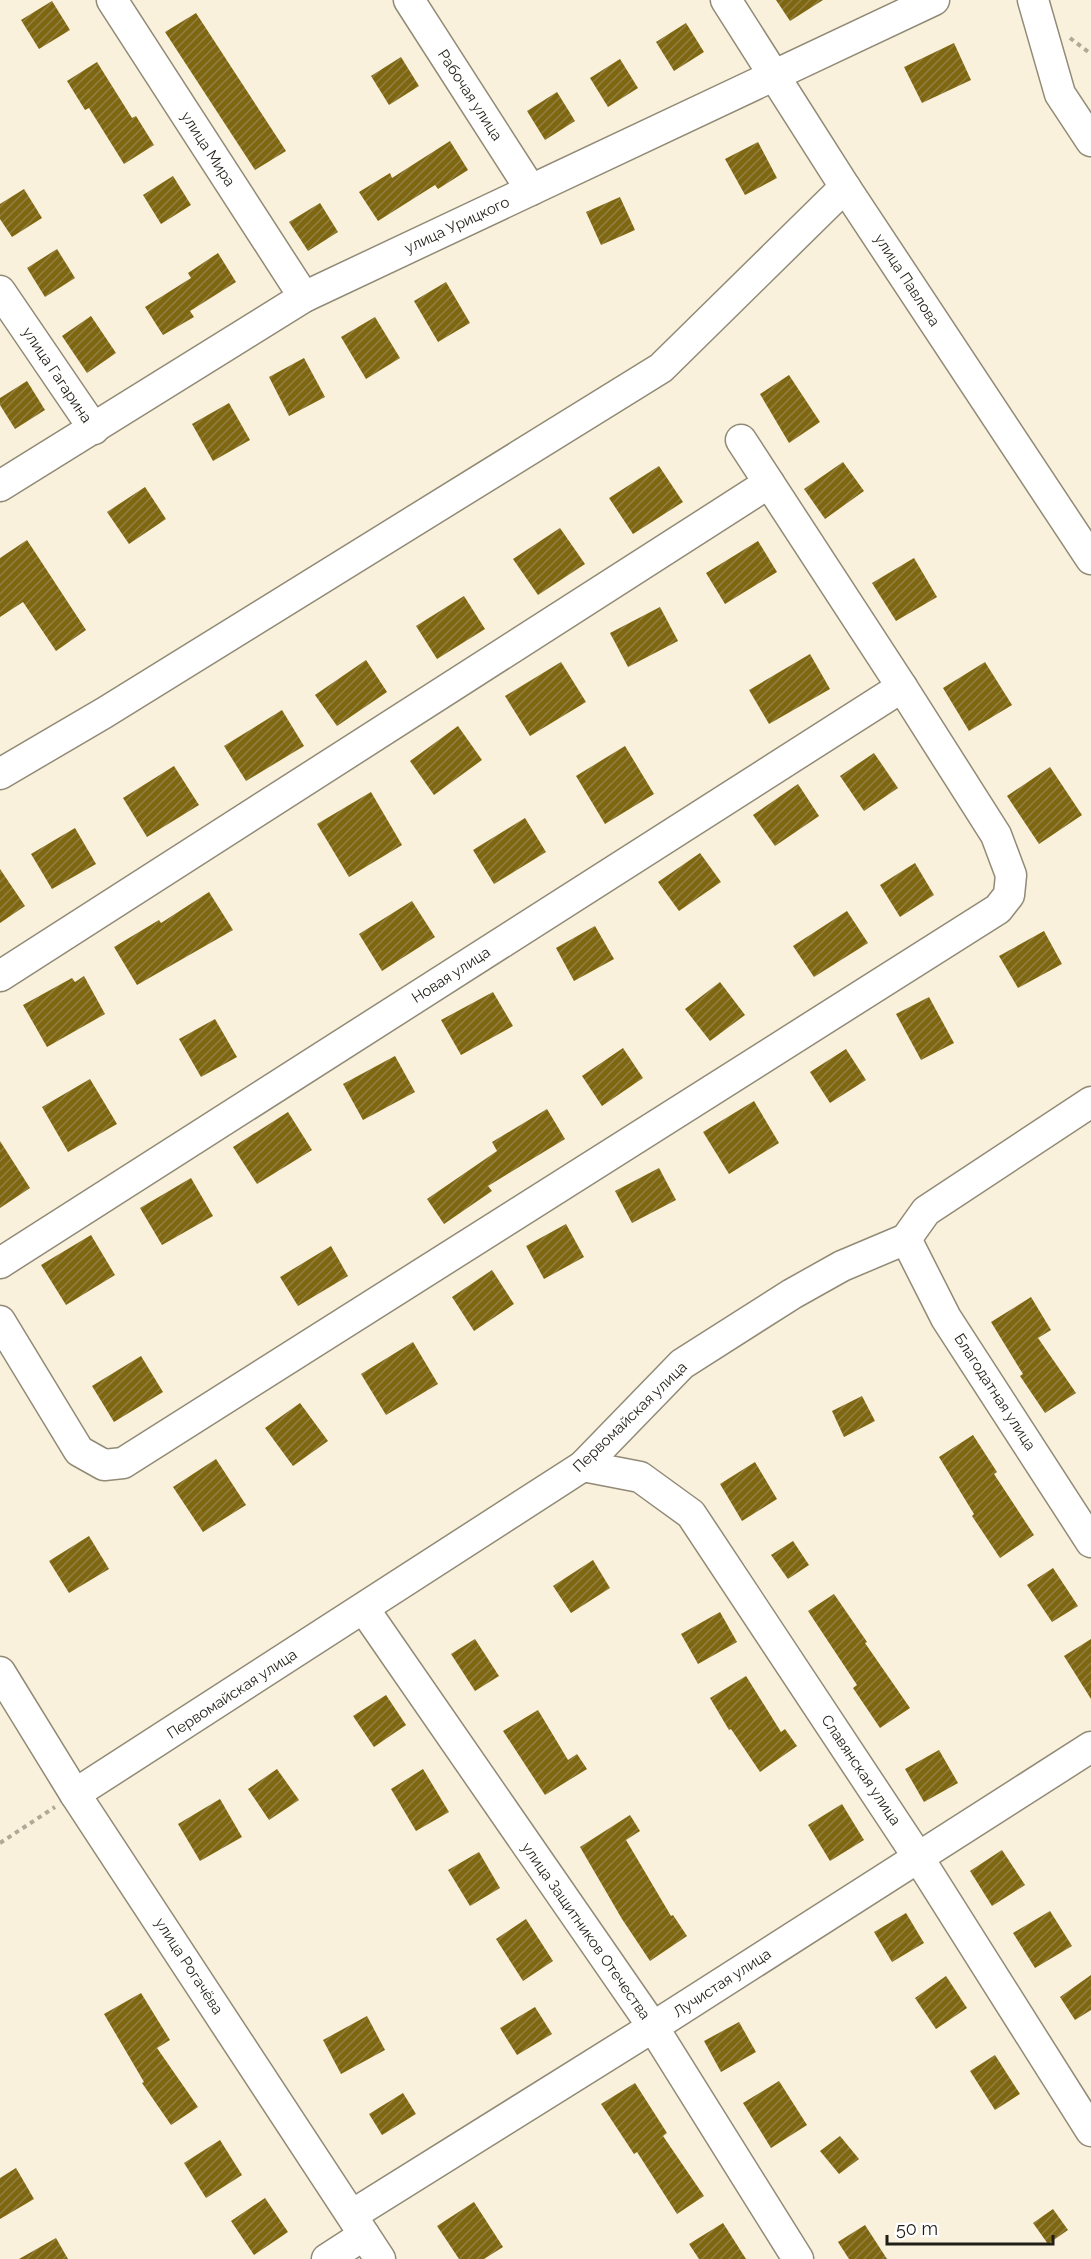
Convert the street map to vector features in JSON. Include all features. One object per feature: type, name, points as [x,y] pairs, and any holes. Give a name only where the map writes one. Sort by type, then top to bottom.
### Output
[{"type":"street","name":"улица Мира","points":[[112,0],[304,297]]},
{"type":"street","name":"Рабочая улица","points":[[409,0],[531,190]]},
{"type":"street","name":"улица Павлова","points":[[726,0],[845,187],[1091,559]]},
{"type":"street","name":"улица Урицкого","points":[[0,486],[304,297],[934,0]]},
{"type":"street","points":[[1033,0],[1060,94],[1091,141]]},
{"type":"street","points":[[0,774],[104,713],[661,368],[845,187]]},
{"type":"street","name":"улица Гагарина","points":[[0,291],[94,429]]},
{"type":"street","points":[[0,1321],[79,1451],[104,1465],[123,1462],[998,909],[1009,895],[1011,874],[996,835],[741,440]]},
{"type":"street","points":[[0,976],[769,483]]},
{"type":"street","name":"Новая улица","points":[[0,1263],[902,687]]},
{"type":"street","points":[[906,1239],[926,1211],[1091,1102]]},
{"type":"street","name":"Первомайская улица","points":[[75,1794],[584,1466],[682,1364],[792,1294],[842,1266],[906,1239]]},
{"type":"street","name":"Благодатная улица","points":[[906,1239],[946,1318],[1091,1542]]},
{"type":"street","name":"Славянская улица","points":[[584,1466],[640,1477],[691,1514],[918,1857],[1091,2131]]},
{"type":"street","name":"улица Защитников Отечества","points":[[364,1609],[653,2027],[798,2259]]},
{"type":"street","name":"улица Рогачёва","points":[[0,1672],[75,1794],[366,2236]]},
{"type":"street","name":"Лучистая улица","points":[[327,2259],[366,2236],[653,2027],[1091,1747]]},
{"type":"path","points":[[0,1843],[75,1794]]},
{"type":"building","points":[[776,0],[823,0],[790,21]]},
{"type":"building","points":[[52,1],[70,30],[39,49],[21,20]]},
{"type":"building","points":[[196,13],[286,151],[255,170],[165,32]]},
{"type":"building","points":[[686,23],[704,52],[674,71],[656,42]]},
{"type":"building","points":[[954,43],[971,80],[922,103],[904,67]]},
{"type":"building","points":[[401,57],[419,86],[389,105],[371,76]]},
{"type":"building","points":[[620,59],[638,88],[608,107],[590,78]]},
{"type":"building","points":[[97,62],[132,118],[136,116],[154,145],[124,164],[89,108],[85,110],[67,81]]},
{"type":"building","points":[[557,92],[575,121],[545,140],[527,111]]},
{"type":"building","points":[[450,141],[468,170],[438,189],[435,185],[378,221],[359,192],[390,173],[392,178]]},
{"type":"building","points":[[758,142],[777,178],[745,195],[725,159]]},
{"type":"building","points":[[173,176],[191,205],[161,224],[143,195]]},
{"type":"building","points":[[24,189],[42,218],[12,237],[0,219],[0,204]]},
{"type":"building","points":[[620,197],[635,230],[601,245],[586,212]]},
{"type":"building","points":[[320,203],[338,232],[308,251],[289,222]]},
{"type":"building","points":[[57,249],[75,278],[45,297],[27,268]]},
{"type":"building","points":[[218,253],[236,282],[190,311],[194,317],[163,335],[145,307],[191,278],[188,273]]},
{"type":"building","points":[[446,282],[470,323],[438,342],[414,301]]},
{"type":"building","points":[[91,316],[116,353],[87,373],[62,336]]},
{"type":"building","points":[[375,317],[400,358],[366,379],[341,337]]},
{"type":"building","points":[[304,358],[325,397],[289,416],[269,377]]},
{"type":"building","points":[[789,375],[820,422],[789,443],[760,394]]},
{"type":"building","points":[[27,381],[45,410],[15,429],[0,405],[0,398]]},
{"type":"building","points":[[229,403],[250,440],[213,461],[192,424]]},
{"type":"building","points":[[843,462],[864,491],[825,519],[804,489]]},
{"type":"building","points":[[659,466],[683,502],[633,534],[609,498]]},
{"type":"building","points":[[145,487],[166,519],[129,544],[107,512]]},
{"type":"building","points":[[560,528],[585,564],[538,595],[513,559]]},
{"type":"building","points":[[27,540],[86,630],[56,651],[23,602],[0,617],[0,558]]},
{"type":"building","points":[[758,541],[777,572],[725,604],[706,573]]},
{"type":"building","points":[[914,558],[937,597],[896,621],[872,583]]},
{"type":"building","points":[[464,596],[485,629],[437,659],[416,626]]},
{"type":"building","points":[[660,607],[678,641],[628,667],[610,633]]},
{"type":"building","points":[[810,654],[830,689],[769,724],[749,690]]},
{"type":"building","points":[[366,660],[387,692],[337,726],[315,695]]},
{"type":"building","points":[[561,662],[586,702],[530,736],[505,696]]},
{"type":"building","points":[[985,662],[1012,705],[969,731],[943,688]]},
{"type":"building","points":[[282,710],[304,746],[246,781],[224,746]]},
{"type":"building","points":[[458,726],[482,760],[434,795],[410,761]]},
{"type":"building","points":[[625,746],[654,794],[605,824],[576,776]]},
{"type":"building","points":[[874,753],[898,788],[864,811],[840,776]]},
{"type":"building","points":[[174,766],[199,805],[147,837],[123,798]]},
{"type":"building","points":[[1050,767],[1082,815],[1039,844],[1007,796]]},
{"type":"building","points":[[798,784],[819,816],[775,846],[753,815]]},
{"type":"building","points":[[371,792],[402,845],[349,877],[317,824]]},
{"type":"building","points":[[525,818],[546,852],[494,884],[473,850]]},
{"type":"building","points":[[75,828],[96,864],[52,889],[31,854]]},
{"type":"building","points":[[700,853],[721,882],[679,911],[658,882]]},
{"type":"building","points":[[915,863],[934,895],[900,917],[880,885]]},
{"type":"building","points":[[0,869],[25,906],[0,923]]},
{"type":"building","points":[[209,892],[233,930],[137,985],[114,947],[159,920],[161,923]]},
{"type":"building","points":[[412,901],[435,937],[382,971],[359,934]]},
{"type":"building","points":[[847,911],[868,943],[814,977],[793,946]]},
{"type":"building","points":[[595,926],[614,959],[574,981],[556,948]]},
{"type":"building","points":[[1044,931],[1062,964],[1018,988],[999,956]]},
{"type":"building","points":[[84,976],[105,1014],[47,1047],[23,1005],[72,978],[75,982]]},
{"type":"building","points":[[720,982],[745,1015],[710,1041],[685,1009]]},
{"type":"building","points":[[493,992],[513,1026],[461,1055],[441,1020]]},
{"type":"building","points":[[929,997],[954,1043],[921,1060],[896,1014]]},
{"type":"building","points":[[215,1019],[237,1057],[201,1077],[179,1039]]},
{"type":"building","points":[[623,1048],[643,1078],[602,1106],[582,1076]]},
{"type":"building","points":[[846,1049],[866,1080],[830,1103],[810,1072]]},
{"type":"building","points":[[395,1056],[415,1092],[363,1120],[343,1084]]},
{"type":"building","points":[[90,1079],[117,1124],[68,1152],[42,1107]]},
{"type":"building","points":[[754,1101],[779,1143],[729,1174],[703,1132]]},
{"type":"building","points":[[547,1109],[565,1139],[488,1186],[492,1191],[444,1224],[427,1199],[497,1151],[492,1142]]},
{"type":"building","points":[[288,1112],[312,1150],[257,1184],[233,1147]]},
{"type":"building","points":[[0,1141],[30,1188],[0,1208]]},
{"type":"building","points":[[659,1168],[676,1200],[632,1223],[615,1191]]},
{"type":"building","points":[[191,1178],[213,1216],[162,1245],[140,1208]]},
{"type":"building","points":[[566,1224],[584,1257],[544,1279],[526,1246]]},
{"type":"building","points":[[91,1235],[115,1275],[66,1305],[41,1265]]},
{"type":"building","points":[[331,1246],[348,1276],[298,1306],[280,1277]]},
{"type":"building","points":[[492,1270],[514,1304],[474,1331],[452,1297]]},
{"type":"building","points":[[1031,1297],[1051,1330],[1038,1338],[1076,1393],[1045,1413],[1020,1376],[1023,1374],[991,1322]]},
{"type":"building","points":[[413,1342],[438,1384],[386,1415],[361,1374]]},
{"type":"building","points":[[141,1356],[163,1392],[114,1422],[92,1386]]},
{"type":"building","points":[[862,1396],[875,1421],[844,1437],[832,1411]]},
{"type":"building","points":[[300,1403],[328,1441],[293,1466],[265,1428]]},
{"type":"building","points":[[973,1435],[997,1472],[994,1474],[1034,1535],[1000,1558],[972,1516],[974,1514],[939,1457]]},
{"type":"building","points":[[216,1459],[246,1505],[203,1532],[173,1487]]},
{"type":"building","points":[[755,1462],[777,1499],[742,1521],[720,1484]]},
{"type":"building","points":[[89,1536],[109,1569],[69,1593],[49,1561]]},
{"type":"building","points":[[793,1541],[809,1565],[788,1579],[771,1555]]},
{"type":"building","points":[[593,1560],[610,1588],[571,1613],[553,1586]]},
{"type":"building","points":[[1053,1568],[1078,1606],[1052,1622],[1027,1585]]},
{"type":"building","points":[[834,1594],[910,1708],[880,1728],[853,1688],[857,1685],[808,1611]]},
{"type":"building","points":[[720,1612],[737,1642],[698,1664],[681,1634]]},
{"type":"building","points":[[475,1639],[499,1676],[475,1691],[451,1654]]},
{"type":"building","points":[[1091,1639],[1091,1699],[1064,1656]]},
{"type":"building","points":[[746,1676],[781,1732],[785,1729],[797,1746],[760,1772],[731,1729],[729,1730],[710,1698]]},
{"type":"building","points":[[386,1695],[406,1725],[374,1747],[353,1716]]},
{"type":"building","points":[[538,1710],[568,1760],[577,1754],[587,1769],[545,1795],[503,1731]]},
{"type":"building","points":[[939,1750],[958,1783],[924,1802],[905,1769]]},
{"type":"building","points":[[277,1769],[299,1800],[269,1820],[248,1789]]},
{"type":"building","points":[[423,1769],[449,1812],[416,1831],[391,1789]]},
{"type":"building","points":[[220,1799],[242,1837],[200,1861],[178,1824]]},
{"type":"building","points":[[842,1804],[864,1840],[830,1861],[808,1825]]},
{"type":"building","points":[[630,1815],[640,1831],[626,1840],[671,1916],[673,1915],[687,1936],[650,1961],[622,1919],[580,1847]]},
{"type":"building","points":[[1002,1850],[1025,1885],[992,1906],[970,1871]]},
{"type":"building","points":[[479,1852],[500,1888],[470,1906],[448,1870]]},
{"type":"building","points":[[1050,1911],[1072,1946],[1035,1968],[1013,1933]]},
{"type":"building","points":[[906,1913],[924,1943],[892,1962],[874,1932]]},
{"type":"building","points":[[526,1919],[553,1961],[523,1981],[496,1939]]},
{"type":"building","points":[[1091,1975],[1091,2010],[1075,2020],[1060,1997]]},
{"type":"building","points":[[946,1976],[967,2008],[936,2029],[915,1998]]},
{"type":"building","points":[[141,1993],[170,2040],[157,2048],[198,2107],[171,2125],[142,2083],[144,2082],[104,2014]]},
{"type":"building","points":[[535,2007],[552,2034],[517,2055],[500,2028]]},
{"type":"building","points":[[367,2016],[385,2050],[341,2074],[323,2040]]},
{"type":"building","points":[[739,2022],[756,2052],[721,2072],[704,2041]]},
{"type":"building","points":[[995,2055],[1020,2094],[995,2110],[970,2071]]},
{"type":"building","points":[[779,2081],[807,2125],[771,2148],[743,2103]]},
{"type":"building","points":[[635,2083],[667,2133],[663,2136],[704,2196],[677,2214],[637,2152],[634,2154],[601,2104]]},
{"type":"building","points":[[403,2093],[416,2114],[382,2135],[369,2114]]},
{"type":"building","points":[[840,2136],[859,2159],[839,2174],[820,2151]]},
{"type":"building","points":[[220,2140],[242,2175],[206,2198],[184,2163]]},
{"type":"building","points":[[16,2168],[34,2199],[0,2219],[0,2178]]},
{"type":"building","points":[[265,2198],[288,2232],[254,2255],[231,2221]]},
{"type":"building","points":[[474,2202],[503,2247],[484,2259],[459,2259],[437,2226]]},
{"type":"building","points":[[1053,2209],[1068,2230],[1048,2244],[1033,2223]]},
{"type":"building","points":[[723,2223],[746,2259],[699,2259],[689,2244]]},
{"type":"building","points":[[865,2225],[887,2259],[849,2259],[838,2242]]},
{"type":"building","points":[[56,2238],[68,2259],[19,2259]]}]
